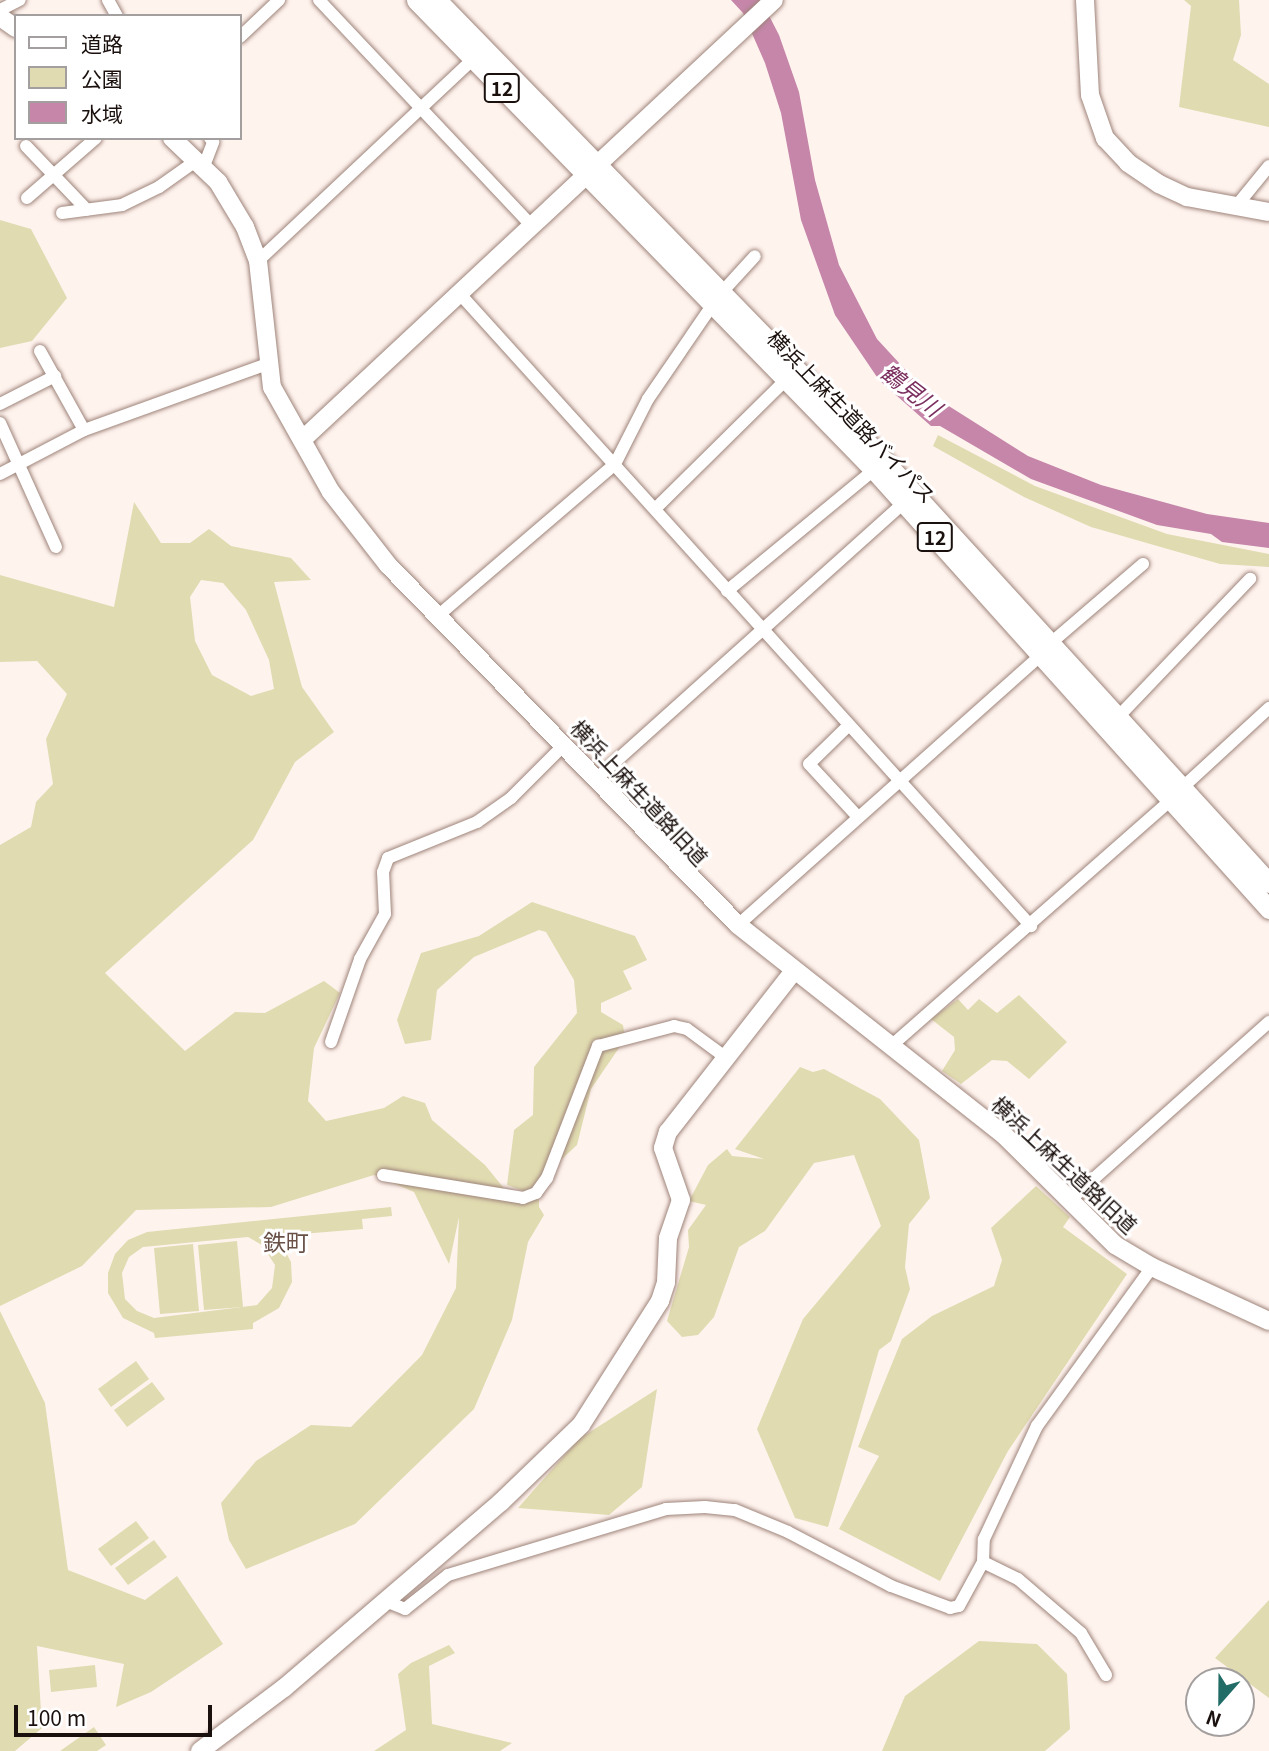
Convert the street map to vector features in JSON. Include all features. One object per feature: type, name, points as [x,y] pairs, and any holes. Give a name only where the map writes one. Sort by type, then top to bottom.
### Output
[{"type":"main road","name":"横浜上麻生道路バイパス","points":[[416,0],[473,59],[594,171]]},
{"type":"main road","name":"横浜上麻生道路バイパス","points":[[437,0],[594,171],[718,297],[1047,648],[1177,794],[1269,883]]},
{"type":"main road","name":"横浜上麻生道路バイパス","points":[[718,297],[787,379],[904,503],[1047,648],[1119,716],[1269,909]]},
{"type":"street","points":[[0,10],[20,0]]},
{"type":"street","points":[[242,35],[279,0]]},
{"type":"street","points":[[319,0],[533,228]]},
{"type":"street","points":[[302,440],[533,228],[774,0]]},
{"type":"street","points":[[1085,0],[1090,95],[1105,138],[1128,163],[1159,184],[1187,197],[1238,204],[1269,212]]},
{"type":"street","points":[[258,261],[473,59]]},
{"type":"street","points":[[27,198],[94,140]]},
{"type":"street","name":"横浜上麻生道路旧道","points":[[174,140],[201,163],[231,201],[258,261],[267,364],[278,401],[358,528],[738,926],[793,972],[1004,1135],[1115,1245],[1152,1267],[1269,1321]]},
{"type":"street","points":[[62,213],[122,205],[159,187],[201,163],[214,142],[212,140]]},
{"type":"street","points":[[26,146],[57,174],[87,209]]},
{"type":"street","points":[[1238,204],[1269,166]]},
{"type":"street","points":[[440,614],[615,464],[648,399],[718,297],[755,256]]},
{"type":"street","points":[[460,294],[1031,926]]},
{"type":"street","points":[[40,351],[84,430]]},
{"type":"street","points":[[0,474],[84,430],[267,364]]},
{"type":"street","points":[[0,404],[55,376]]},
{"type":"street","points":[[655,509],[787,379]]},
{"type":"street","points":[[0,423],[56,547]]},
{"type":"street","points":[[727,591],[874,470]]},
{"type":"street","points":[[596,779],[904,503]]},
{"type":"street","points":[[738,926],[898,780],[1143,564]]},
{"type":"street","points":[[1119,716],[1250,579]]},
{"type":"street","points":[[891,1046],[1031,926],[1269,708]]},
{"type":"street","points":[[848,726],[809,765],[858,817]]},
{"type":"street","points":[[331,1042],[360,959],[385,914],[383,872],[388,858],[477,822],[510,798],[565,744]]},
{"type":"street","points":[[200,1751],[266,1703],[383,1600],[501,1502],[581,1425],[660,1301],[666,1282],[668,1238],[681,1200],[663,1148],[668,1132],[793,972]]},
{"type":"street","points":[[1071,1199],[1269,1022]]},
{"type":"street","points":[[383,1175],[523,1198],[536,1193],[547,1178],[598,1046],[674,1026],[687,1029],[725,1057]]},
{"type":"street","points":[[383,1600],[405,1609],[448,1575],[666,1509],[735,1510],[788,1532],[891,1586],[950,1608],[964,1603],[984,1562],[984,1539],[1037,1426],[1152,1267]]},
{"type":"street","points":[[984,1562],[1018,1579],[1081,1633],[1106,1675]]},
{"type":"green space","points":[[1184,0],[1239,0],[1241,35],[1233,60],[1269,84],[1269,127],[1179,107],[1191,6]]},
{"type":"green space","points":[[0,220],[31,229],[67,298],[32,341],[0,348]]},
{"type":"green space","points":[[938,435],[1035,486],[1167,534],[1269,554],[1269,567],[1220,564],[1091,527],[1024,497],[933,446]]},
{"type":"green space","points":[[134,502],[161,543],[190,543],[209,529],[231,546],[291,558],[311,580],[274,582],[302,687],[334,732],[295,762],[253,840],[105,973],[185,1051],[235,1012],[265,1013],[324,981],[340,993],[314,1048],[308,1101],[326,1121],[384,1108],[403,1096],[425,1103],[432,1120],[485,1165],[507,1192],[487,1200],[526,1192],[507,1185],[514,1130],[533,1115],[534,1067],[577,1013],[574,980],[546,932],[539,930],[474,957],[437,990],[431,1040],[405,1044],[397,1020],[421,953],[479,936],[532,902],[635,936],[647,960],[623,971],[632,989],[601,1003],[601,1012],[623,1025],[625,1039],[591,1089],[577,1145],[539,1180],[539,1207],[544,1215],[528,1242],[512,1320],[474,1409],[355,1524],[246,1569],[229,1540],[221,1503],[256,1461],[311,1425],[351,1427],[422,1355],[456,1288],[459,1217],[449,1264],[414,1192],[374,1175],[271,1207],[136,1210],[82,1266],[0,1306],[0,845],[31,827],[36,802],[53,784],[46,739],[67,694],[37,661],[0,662],[0,575],[114,607]],"holes":[[[201,580],[223,583],[246,610],[269,660],[274,689],[251,696],[212,675],[195,641],[190,597]]]},
{"type":"green space","points":[[1019,995],[1067,1042],[1029,1079],[1007,1061],[992,1060],[961,1084],[942,1071],[955,1050],[954,1037],[931,1019],[958,999],[968,1010],[979,999],[997,1013]]},
{"type":"green space","points":[[800,1067],[813,1072],[824,1069],[880,1099],[919,1140],[930,1198],[909,1224],[905,1267],[910,1289],[891,1341],[879,1350],[828,1527],[795,1518],[757,1429],[803,1319],[881,1226],[854,1155],[814,1163],[765,1231],[739,1247],[714,1317],[698,1335],[682,1337],[667,1321],[689,1247],[688,1230],[706,1205],[689,1201],[708,1165],[727,1149],[732,1156],[764,1159],[735,1149]]},
{"type":"green space","points":[[1036,1186],[1070,1217],[1063,1227],[1127,1274],[1008,1451],[940,1581],[839,1529],[879,1456],[858,1447],[902,1339],[932,1316],[994,1286],[1002,1260],[991,1228]]},
{"type":"green space","points":[[391,1207],[392,1216],[362,1219],[363,1229],[277,1236],[291,1262],[292,1282],[279,1308],[253,1323],[253,1329],[155,1338],[154,1333],[123,1318],[108,1293],[108,1273],[115,1254],[128,1240],[147,1232]],"holes":[[[248,1237],[262,1245],[275,1265],[272,1288],[257,1305],[154,1318],[137,1311],[125,1299],[122,1273],[129,1257],[143,1247]]]},
{"type":"green space","points":[[237,1241],[243,1307],[204,1310],[198,1245]]},
{"type":"green space","points":[[193,1244],[199,1311],[160,1314],[154,1248]]},
{"type":"green space","points":[[0,1311],[45,1403],[68,1570],[145,1600],[177,1576],[223,1644],[151,1692],[116,1707],[124,1664],[37,1646],[42,1728],[15,1751],[0,1751]]},
{"type":"green space","points":[[136,1361],[149,1379],[111,1407],[98,1389]]},
{"type":"green space","points":[[152,1382],[165,1399],[127,1427],[114,1410]]},
{"type":"green space","points":[[657,1389],[642,1487],[609,1515],[518,1508],[579,1439]]},
{"type":"green space","points":[[136,1521],[149,1538],[111,1566],[98,1549]]},
{"type":"green space","points":[[154,1540],[167,1557],[128,1585],[115,1568]]},
{"type":"green space","points":[[1269,1600],[1269,1698],[1255,1688],[1255,1667],[1227,1667],[1215,1658]]},
{"type":"green space","points":[[979,1641],[1037,1644],[1067,1674],[1070,1729],[1045,1751],[882,1751],[905,1696]]},
{"type":"green space","points":[[449,1645],[455,1653],[429,1666],[432,1724],[512,1743],[500,1751],[374,1751],[406,1730],[398,1674],[411,1663]]},
{"type":"green space","points":[[95,1665],[97,1687],[51,1692],[49,1670]]},
{"type":"green space","points":[[94,1727],[106,1745],[97,1751],[60,1751]]},
{"type":"water","name":"鶴見川","points":[[731,0],[761,0],[779,35],[799,92],[815,180],[839,265],[877,339],[925,391],[1028,456],[1101,485],[1207,514],[1269,523],[1269,548],[1222,542],[1211,534],[1157,525],[1031,479],[940,426],[931,426],[879,380],[835,315],[801,220],[781,113],[765,63],[743,13]]},
{"type":"district","name":"鉄町","points":[[286,1241]]}]
